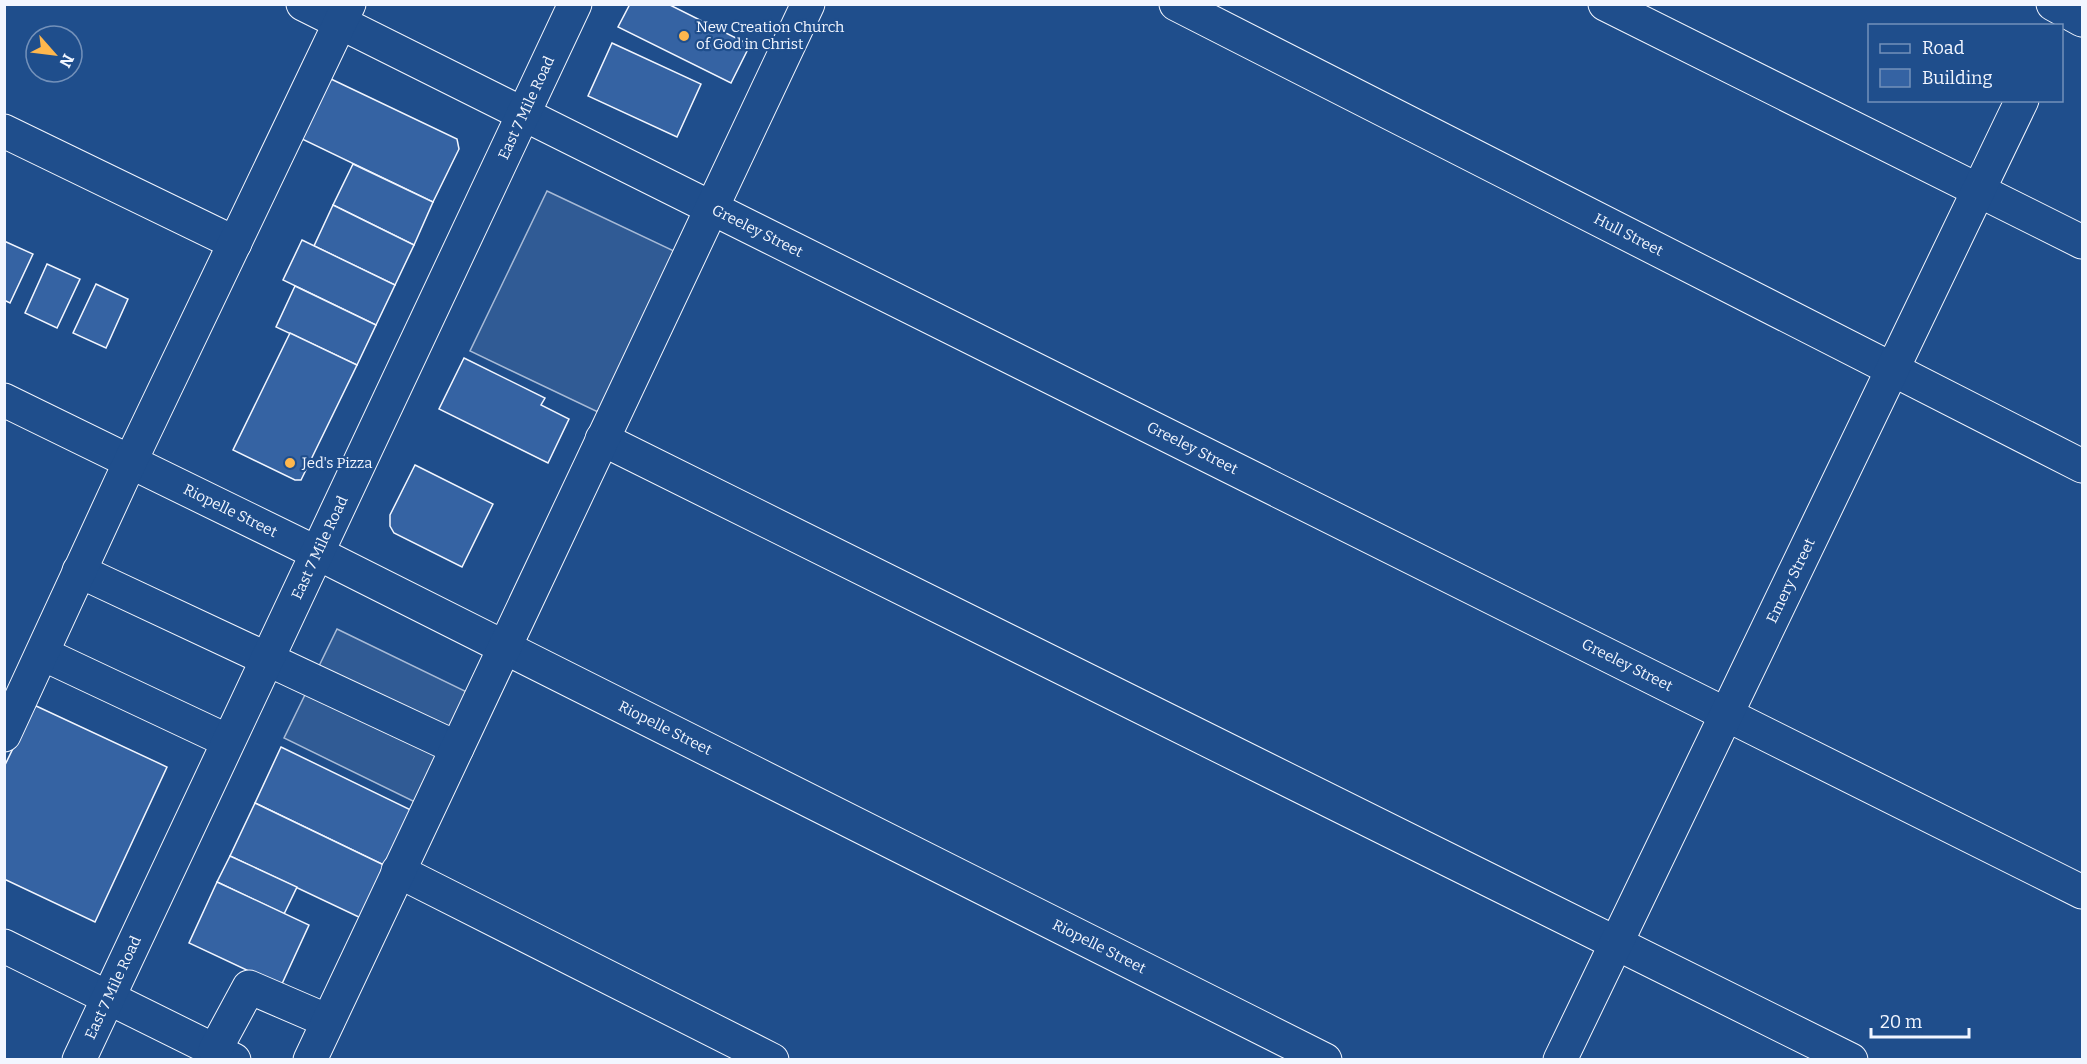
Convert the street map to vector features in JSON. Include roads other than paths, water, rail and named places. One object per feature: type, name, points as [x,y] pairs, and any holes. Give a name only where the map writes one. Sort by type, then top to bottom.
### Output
[{"type":"street","name":"Greeley Street","points":[[303,4],[344,14],[523,115],[2082,892]]},
{"type":"street","name":"East 7 Mile Road","points":[[79,1059],[575,4]]},
{"type":"street","points":[[310,1059],[808,4]]},
{"type":"street","name":"Hull Street","points":[[1176,4],[2082,465]]},
{"type":"street","points":[[1605,4],[2082,242]]},
{"type":"street","points":[[4,735],[16,679],[43,654],[130,462],[344,14]]},
{"type":"street","name":"Emery Street","points":[[1560,1059],[2021,102]]},
{"type":"street","points":[[4,131],[235,243]]},
{"type":"street","name":"Riopelle Street","points":[[4,400],[317,553],[1325,1059]]},
{"type":"street","points":[[602,439],[1851,1059]]},
{"type":"street","points":[[79,571],[457,748]]},
{"type":"street","points":[[43,654],[228,741]]},
{"type":"street","points":[[398,871],[772,1059]]},
{"type":"street","points":[[4,946],[224,1055],[249,987],[328,1022]]},
{"type":"place","name":"New Creation Church of God in Christ","points":[[684,36]]},
{"type":"place","name":"Jed's Pizza","points":[[290,463]]}]
